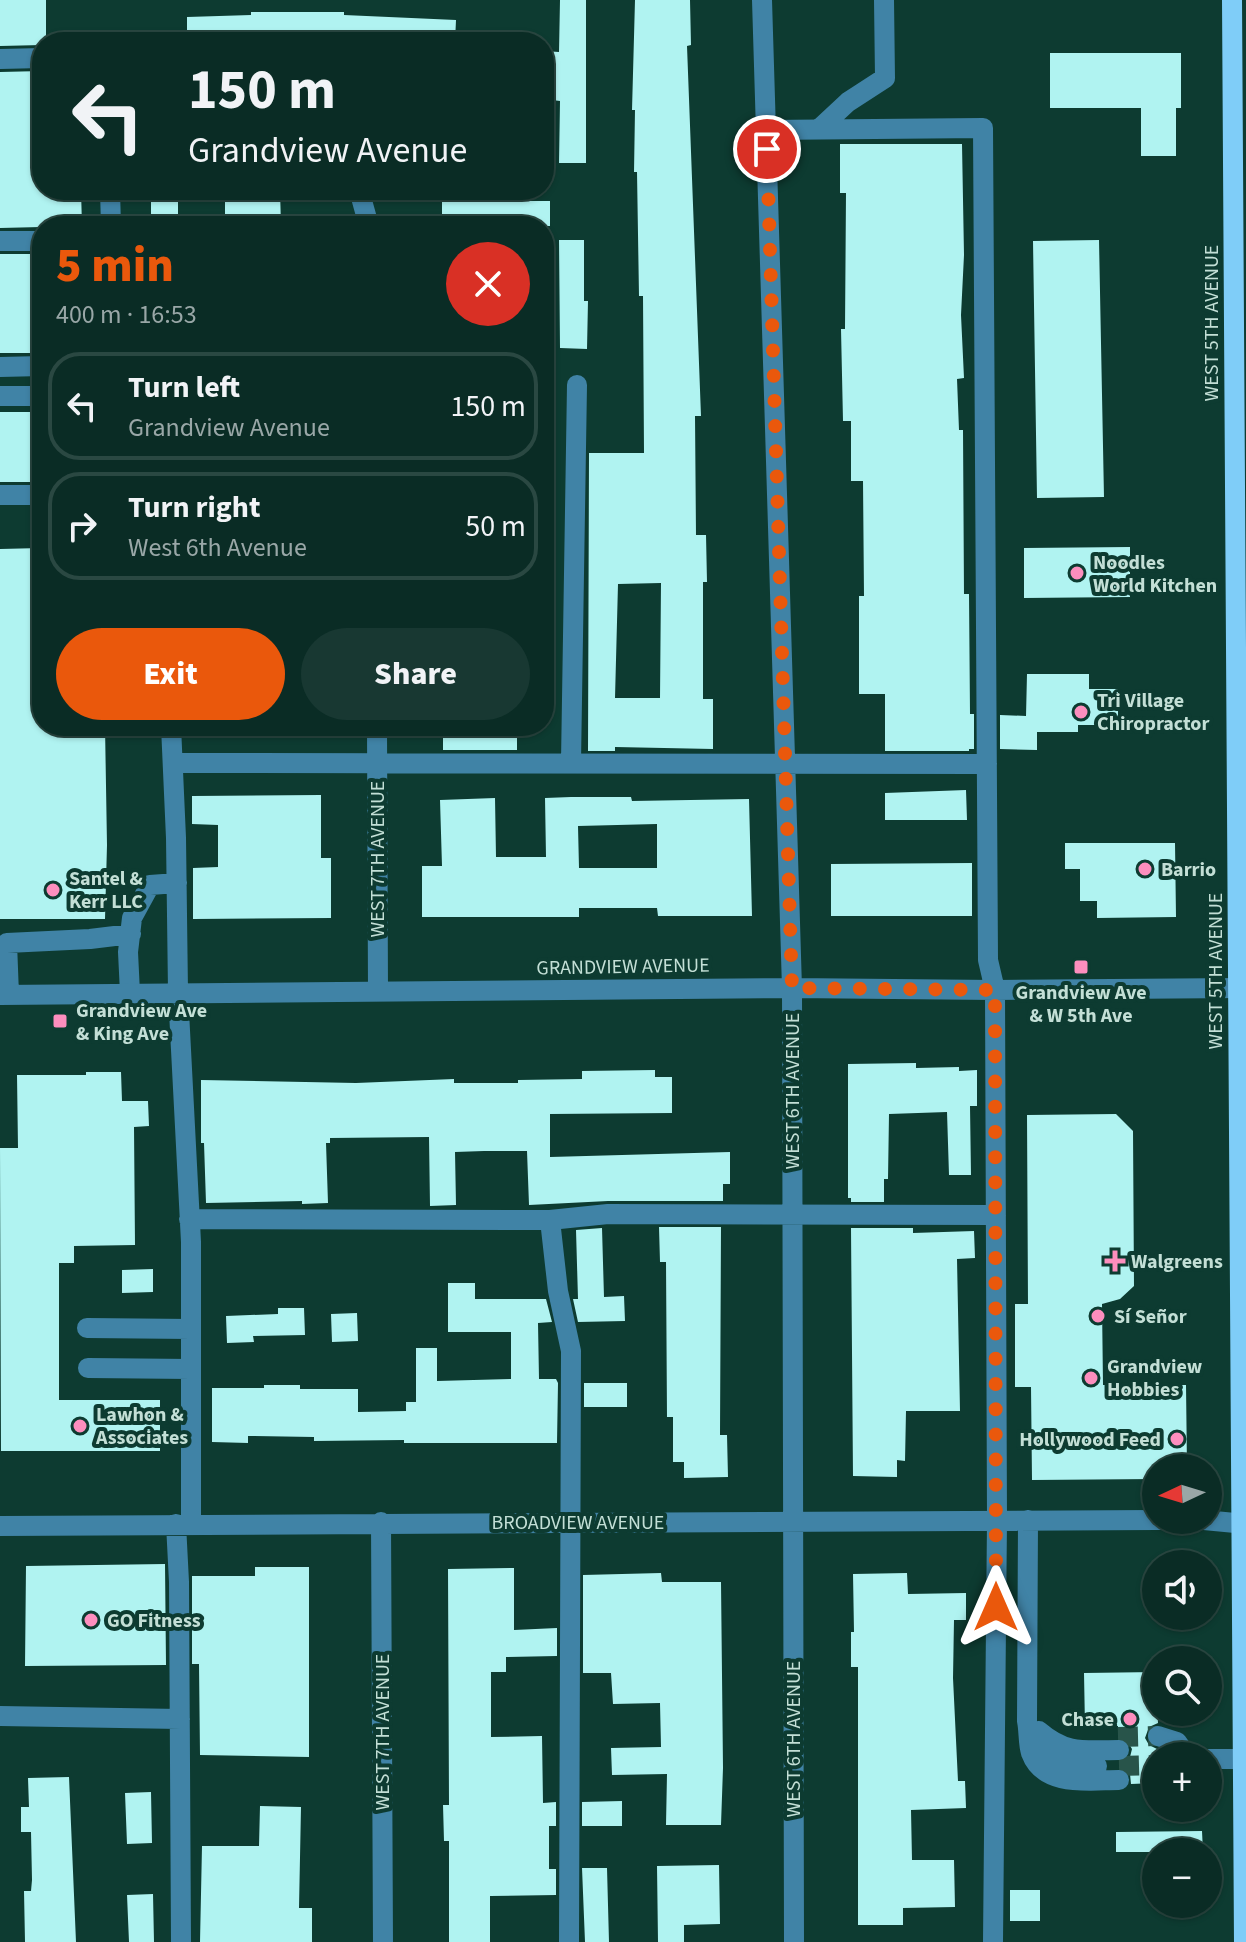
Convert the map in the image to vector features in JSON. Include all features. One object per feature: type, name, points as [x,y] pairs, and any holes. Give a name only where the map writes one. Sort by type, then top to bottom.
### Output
[{"type":"main road","name":"WEST 5TH AVENUE","points":[[1232,0],[1241,370],[1244,1942]]},
{"type":"street","name":"WEST 6TH AVENUE","points":[[762,0],[792,988],[794,1942]]},
{"type":"street","points":[[819,129],[848,102],[885,78],[884,0]]},
{"type":"street","points":[[0,59],[32,58]]},
{"type":"street","points":[[766,130],[983,128],[988,960],[995,990],[997,1520],[993,1942]]},
{"type":"street","points":[[0,241],[32,241]]},
{"type":"street","points":[[0,367],[32,366]]},
{"type":"street","points":[[571,762],[577,385]]},
{"type":"street","points":[[0,396],[32,396]]},
{"type":"street","points":[[0,495],[32,495]]},
{"type":"street","points":[[172,736],[191,1329],[179,1582],[181,1942]]},
{"type":"street","name":"WEST 7TH AVENUE","points":[[377,736],[378,992]]},
{"type":"street","points":[[173,763],[987,764]]},
{"type":"street","points":[[130,993],[128,952],[132,918],[150,885],[177,883]]},
{"type":"street","points":[[4,995],[7,943],[131,934]]},
{"type":"street","name":"GRANDVIEW AVENUE","points":[[4,995],[792,988],[1243,988]]},
{"type":"street","points":[[189,1219],[550,1220],[608,1214],[996,1215]]},
{"type":"street","points":[[550,1220],[558,1291],[571,1351],[569,1942]]},
{"type":"street","points":[[87,1328],[191,1329]]},
{"type":"street","points":[[88,1368],[191,1369]]},
{"type":"street","points":[[1027,1721],[1077,1737],[1119,1758],[1069,1780],[1047,1773],[1031,1754],[1027,1721],[1028,1520]]},
{"type":"street","name":"BROADVIEW AVENUE","points":[[0,1526],[1142,1520]]},
{"type":"street","name":"WEST 7TH AVENUE","points":[[381,1522],[383,1942]]},
{"type":"street","name":"BROADVIEW AVENUE","points":[[1222,1523],[1243,1524]]},
{"type":"street","points":[[0,1716],[180,1719]]},
{"type":"street","points":[[1222,1759],[1242,1759]]},
{"type":"building","points":[[0,0],[46,0],[46,32],[32,32],[32,45],[0,46]]},
{"type":"building","points":[[560,0],[586,0],[586,163],[559,163],[560,101],[554,100],[554,52],[559,52]]},
{"type":"building","points":[[635,0],[690,0],[691,45],[687,46],[701,416],[695,416],[696,535],[706,535],[703,699],[713,699],[713,749],[615,747],[615,751],[588,751],[589,453],[644,453],[643,296],[639,296],[635,110],[632,110]],"holes":[[[661,583],[660,698],[615,698],[618,584]]]},
{"type":"building","points":[[251,12],[344,12],[344,15],[456,20],[455,32],[187,32],[187,17],[251,15]]},
{"type":"building","points":[[1050,53],[1181,53],[1181,108],[1176,108],[1176,156],[1141,156],[1141,108],[1050,108]]},
{"type":"building","points":[[32,71],[32,200],[81,200],[82,216],[32,216],[32,227],[0,228],[0,72]]},
{"type":"building","points":[[840,144],[962,144],[964,255],[961,315],[964,378],[957,379],[959,430],[963,430],[964,594],[969,594],[970,714],[974,714],[974,749],[969,751],[885,751],[885,694],[859,694],[859,596],[864,596],[863,481],[851,481],[851,421],[843,421],[841,329],[845,329],[846,193],[840,193]]},
{"type":"building","points":[[151,200],[178,200],[178,215],[151,216]]},
{"type":"building","points":[[225,200],[280,200],[281,216],[225,216]]},
{"type":"building","points":[[442,200],[550,201],[550,216],[442,216]]},
{"type":"building","points":[[559,240],[584,240],[587,349],[560,348]]},
{"type":"building","points":[[1099,240],[1104,497],[1037,498],[1033,241]]},
{"type":"building","points":[[0,254],[32,254],[32,353],[0,353]]},
{"type":"building","points":[[0,412],[32,412],[32,482],[0,482]]},
{"type":"building","name":"Noodles World Kitchen","points":[[1130,547],[1130,597],[1024,598],[1024,548]]},
{"type":"building","points":[[32,548],[32,736],[105,736],[105,919],[0,919],[0,549]]},
{"type":"building","name":"Tri Village Chiropractor","points":[[1027,674],[1089,674],[1089,689],[1118,689],[1118,725],[1078,725],[1078,732],[1037,732],[1037,750],[1000,749],[1000,715],[1026,716]]},
{"type":"building","points":[[443,736],[517,736],[517,750],[443,750]]},
{"type":"building","points":[[966,790],[967,820],[885,820],[885,793]]},
{"type":"building","points":[[321,795],[321,858],[331,858],[331,918],[193,919],[193,868],[218,867],[218,825],[192,824],[192,796]]},
{"type":"building","points":[[631,797],[632,801],[749,799],[752,916],[658,916],[657,908],[579,908],[579,917],[422,917],[422,866],[442,866],[440,800],[495,798],[496,857],[546,857],[545,798]],"holes":[[[657,824],[657,868],[579,868],[578,826]]]},
{"type":"building","points":[[1065,843],[1175,843],[1176,917],[1097,918],[1097,901],[1080,901],[1080,869],[1065,869]]},
{"type":"building","points":[[972,863],[972,916],[831,916],[831,864]]},
{"type":"building","points":[[916,1063],[916,1068],[959,1067],[959,1071],[977,1070],[977,1106],[970,1106],[971,1175],[949,1175],[947,1112],[889,1114],[888,1179],[884,1179],[884,1202],[851,1202],[848,1198],[848,1064]]},
{"type":"building","points":[[655,1070],[655,1077],[672,1077],[672,1113],[550,1114],[550,1157],[730,1152],[730,1184],[723,1184],[723,1201],[529,1205],[527,1151],[484,1151],[455,1152],[456,1205],[430,1206],[429,1137],[330,1138],[330,1143],[326,1143],[328,1203],[206,1203],[204,1143],[201,1143],[201,1080],[356,1083],[454,1079],[454,1083],[518,1083],[518,1080],[582,1079],[582,1071]]},
{"type":"building","points":[[86,1072],[121,1072],[122,1101],[148,1101],[149,1126],[134,1127],[135,1245],[74,1246],[74,1263],[59,1263],[59,1400],[160,1400],[160,1451],[1,1451],[0,1148],[18,1148],[17,1075],[86,1075]]},
{"type":"building","points":[[1116,1114],[1133,1131],[1134,1286],[1120,1299],[1102,1304],[1103,1385],[1186,1385],[1187,1454],[1142,1454],[1142,1479],[1032,1480],[1031,1387],[1015,1387],[1015,1304],[1028,1304],[1027,1115]]},
{"type":"building","points":[[659,1227],[721,1227],[720,1435],[727,1435],[728,1477],[684,1478],[684,1462],[673,1462],[673,1417],[667,1417],[666,1262],[660,1262]]},
{"type":"building","points":[[602,1228],[604,1297],[624,1296],[625,1321],[578,1322],[573,1299],[578,1299],[576,1230]]},
{"type":"building","points":[[851,1228],[913,1228],[913,1233],[974,1231],[975,1258],[957,1259],[960,1411],[906,1411],[905,1461],[897,1460],[897,1477],[853,1476]]},
{"type":"building","points":[[153,1269],[153,1292],[122,1293],[122,1270]]},
{"type":"building","points":[[448,1283],[475,1283],[475,1299],[546,1299],[552,1322],[538,1323],[539,1379],[556,1379],[558,1383],[557,1443],[314,1441],[314,1437],[248,1436],[248,1443],[212,1442],[212,1388],[300,1385],[300,1389],[358,1389],[358,1412],[406,1411],[406,1402],[416,1402],[416,1348],[437,1348],[437,1381],[511,1379],[511,1332],[448,1332]]},
{"type":"building","points":[[278,1308],[304,1308],[305,1335],[253,1336],[254,1342],[227,1343],[226,1316],[278,1314]]},
{"type":"building","points":[[357,1313],[358,1341],[332,1342],[331,1314]]},
{"type":"building","points":[[584,1383],[627,1383],[627,1407],[584,1407]]},
{"type":"building","name":"GO Fitness","points":[[165,1564],[166,1665],[25,1666],[26,1566]]},
{"type":"building","points":[[255,1567],[309,1567],[309,1757],[200,1755],[199,1664],[192,1664],[192,1576],[255,1576]]},
{"type":"building","points":[[514,1568],[514,1630],[557,1628],[557,1656],[506,1657],[506,1672],[491,1672],[491,1737],[542,1736],[543,1803],[556,1802],[556,1826],[549,1826],[549,1869],[556,1869],[556,1895],[490,1896],[490,1942],[449,1942],[449,1841],[444,1841],[443,1805],[449,1805],[448,1569]]},
{"type":"building","points":[[661,1573],[662,1582],[721,1582],[721,1825],[666,1825],[667,1774],[612,1775],[611,1748],[661,1747],[660,1703],[613,1704],[611,1673],[583,1673],[583,1575]]},
{"type":"building","points":[[907,1573],[908,1594],[966,1593],[966,1620],[954,1620],[953,1678],[958,1781],[965,1781],[966,1808],[911,1810],[912,1860],[954,1860],[955,1907],[903,1908],[903,1925],[858,1925],[858,1667],[851,1667],[853,1574]]},
{"type":"building","name":"Chase","points":[[1142,1672],[1142,1726],[1151,1726],[1145,1738],[1147,1742],[1142,1742],[1142,1784],[1131,1784],[1130,1774],[1119,1767],[1119,1763],[1130,1757],[1132,1749],[1126,1739],[1118,1737],[1118,1726],[1085,1727],[1084,1673]]},
{"type":"building","points":[[69,1777],[76,1942],[25,1942],[24,1891],[31,1891],[31,1832],[21,1832],[21,1807],[29,1807],[28,1778]]},
{"type":"building","points":[[151,1792],[152,1843],[127,1844],[125,1793]]},
{"type":"building","points":[[622,1801],[622,1826],[582,1826],[582,1802]]},
{"type":"building","points":[[260,1806],[301,1807],[299,1908],[312,1908],[312,1942],[200,1942],[202,1846],[259,1846]]},
{"type":"building","points":[[1202,1831],[1202,1838],[1142,1838],[1142,1852],[1116,1852],[1116,1832]]},
{"type":"building","points":[[719,1865],[720,1924],[684,1925],[684,1942],[658,1942],[657,1866]]},
{"type":"building","points":[[582,1868],[607,1868],[609,1942],[585,1942]]},
{"type":"building","points":[[1010,1890],[1040,1890],[1040,1921],[1010,1921]]},
{"type":"building","points":[[153,1894],[154,1942],[129,1942],[127,1895]]},
{"type":"tunnel","points":[[1118,1737],[1158,1736]]},
{"type":"tunnel","points":[[1119,1766],[1142,1765]]},
{"type":"place","name":"Noodles World Kitchen","points":[[1077,573]]},
{"type":"place","name":"Tri Village Chiropractor","points":[[1081,712]]},
{"type":"place","name":"Barrio","points":[[1145,869]]},
{"type":"place","name":"Santel & Kerr LLC","points":[[53,890]]},
{"type":"place","name":"Grandview Ave & W 5th Ave","points":[[1081,967]]},
{"type":"place","name":"Grandview Ave & King Ave","points":[[60,1021]]},
{"type":"place","name":"Walgreens","points":[[1115,1261]]},
{"type":"place","name":"Sí Señor","points":[[1098,1316]]},
{"type":"place","name":"Grandview Hobbies","points":[[1091,1378]]},
{"type":"place","name":"Lawhon & Associates","points":[[80,1426]]},
{"type":"place","name":"Hollywood Feed","points":[[1177,1439]]},
{"type":"place","name":"GO Fitness","points":[[91,1620]]},
{"type":"place","name":"Chase","points":[[1130,1719]]},
{"type":"route","points":[[767,149],[792,988],[995,990],[996,1607]]}]
